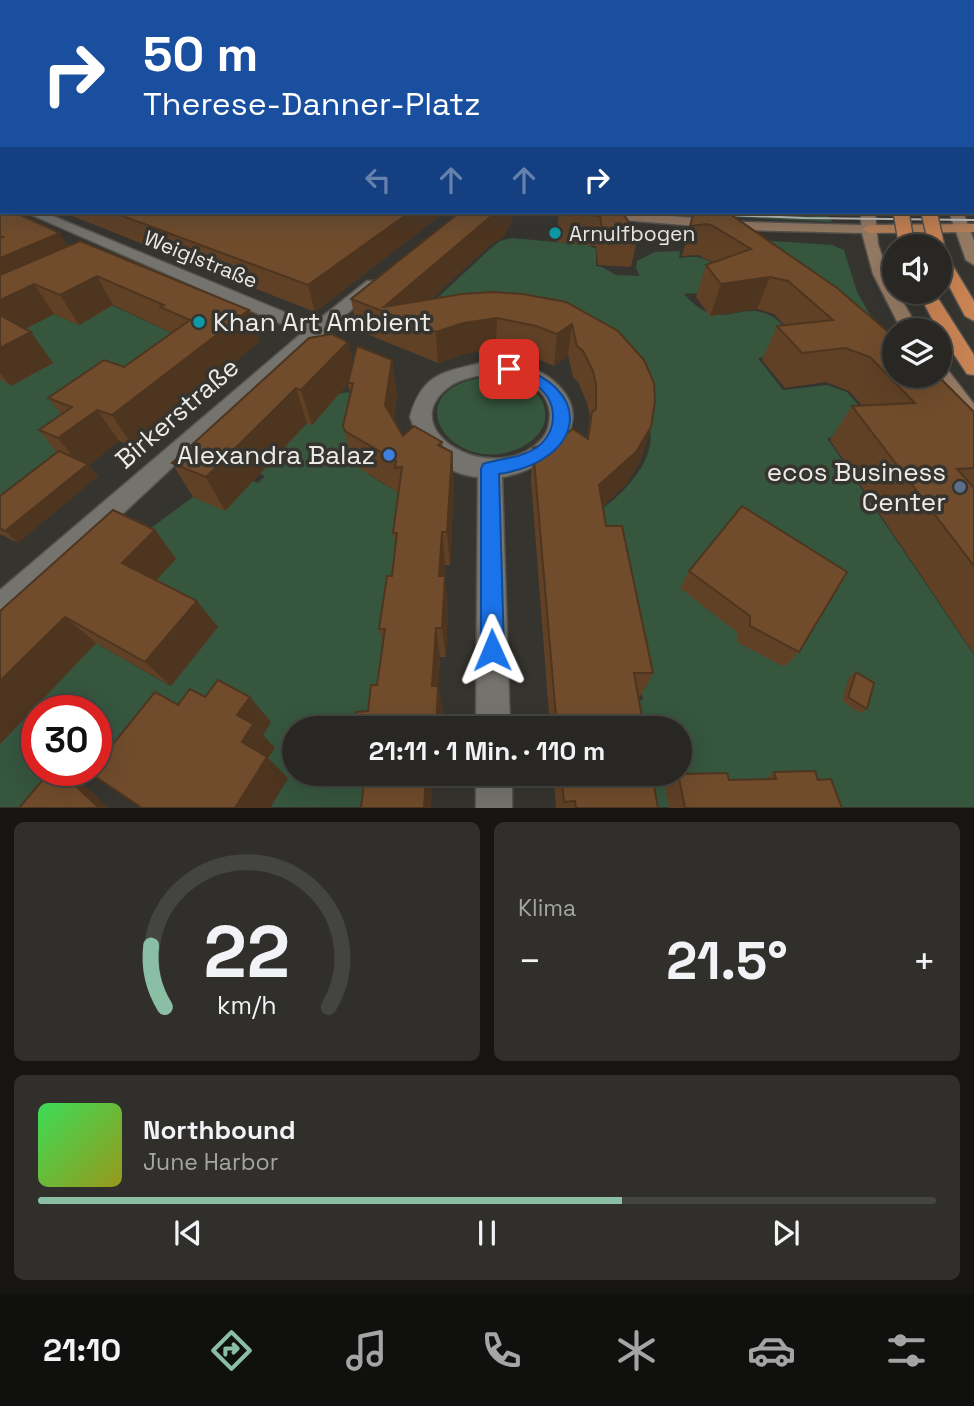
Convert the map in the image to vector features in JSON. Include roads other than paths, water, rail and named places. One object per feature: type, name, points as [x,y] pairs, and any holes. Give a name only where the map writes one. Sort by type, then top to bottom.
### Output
[{"type":"highway","points":[[901,214],[905,234]]},
{"type":"highway","points":[[929,214],[934,234]]},
{"type":"highway","points":[[952,277],[974,316]]},
{"type":"highway","points":[[933,304],[974,369]]},
{"type":"main road","points":[[599,214],[745,226],[868,220],[969,229]]},
{"type":"main road","points":[[958,214],[969,229],[974,260]]},
{"type":"main road","points":[[868,220],[869,240],[884,283],[904,318]]},
{"type":"main road","points":[[951,388],[974,419]]},
{"type":"street","name":"Weiglstraße","points":[[37,214],[314,331]]},
{"type":"street","points":[[100,259],[119,250]]},
{"type":"street","name":"Birkerstraße","points":[[0,609],[314,331],[393,268]]},
{"type":"street","points":[[489,367],[509,369],[540,381],[551,391],[561,408],[562,421],[553,442],[541,453],[516,465],[490,469],[456,461],[432,446],[422,429],[421,407],[436,385],[451,376],[489,367]]},
{"type":"street","points":[[490,469],[493,716]]},
{"type":"street","points":[[494,786],[494,807]]},
{"type":"tram line","points":[[703,214],[974,220]]},
{"type":"place","name":"Arnulfbogen","points":[[555,233]]},
{"type":"place","name":"Khan Art Ambient","points":[[199,322]]},
{"type":"place","name":"Alexandra Balaz","points":[[389,455]]},
{"type":"place","name":"ecos Business Center","points":[[960,487]]}]
